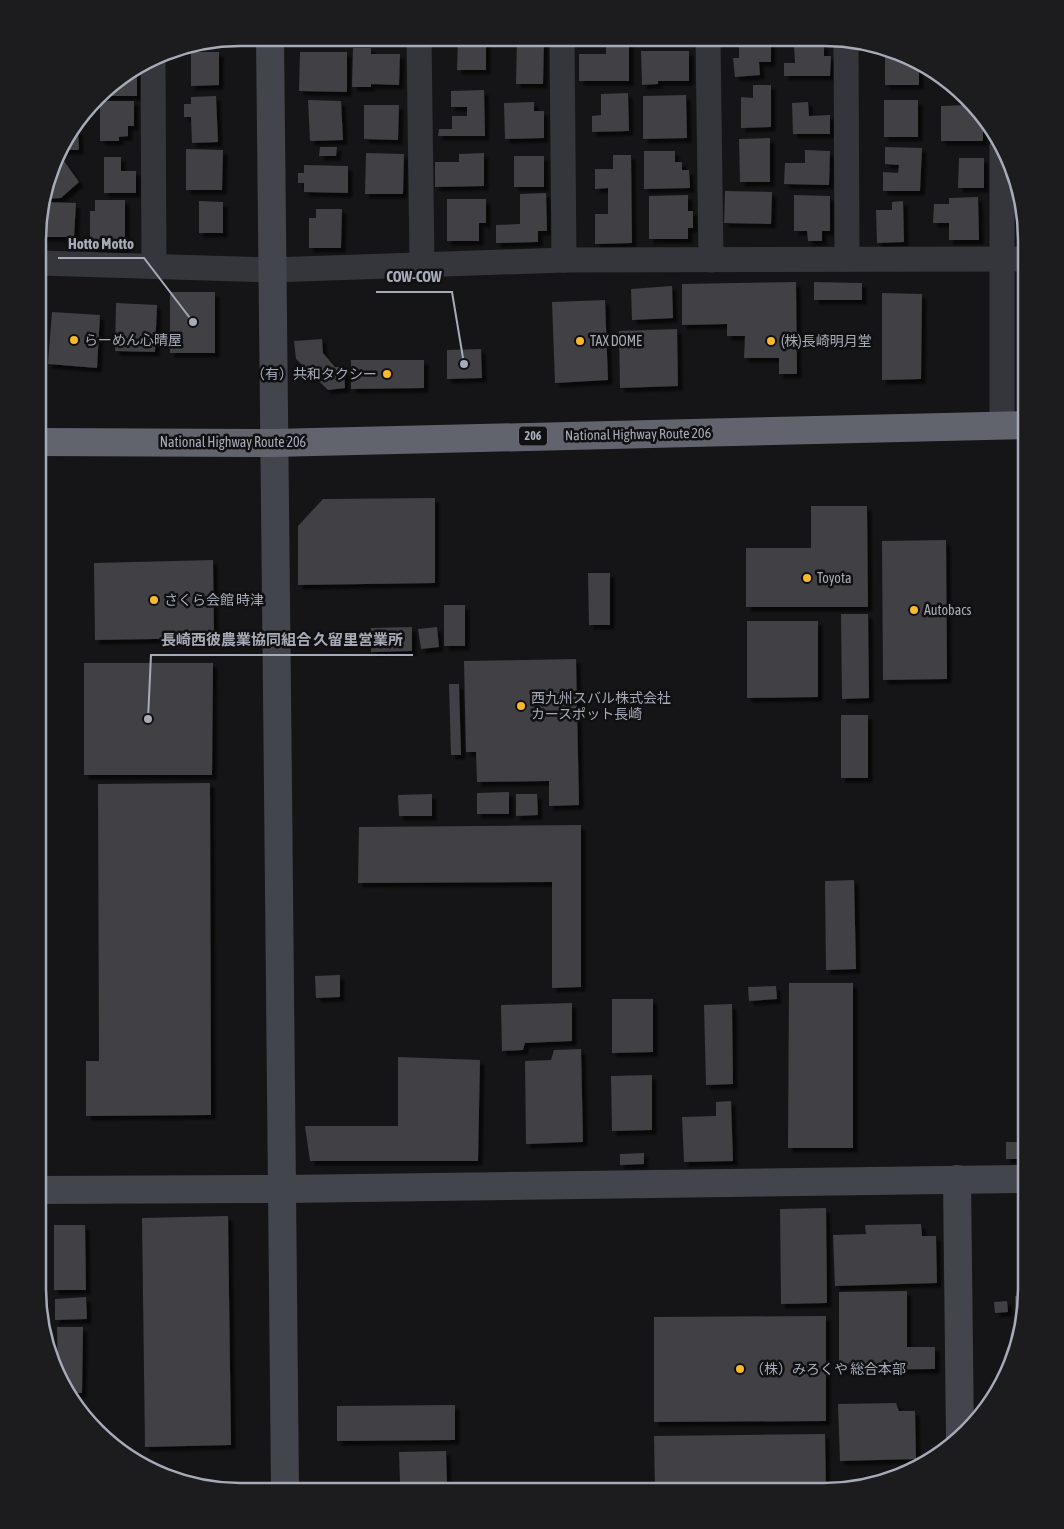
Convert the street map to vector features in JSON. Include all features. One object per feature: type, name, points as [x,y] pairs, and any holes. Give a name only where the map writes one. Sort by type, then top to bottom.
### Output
[{"type":"highway","name":"National Highway Route 206","points":[[46,442],[273,443],[1014,425]]},
{"type":"street","points":[[270,46],[273,443],[284,1189],[285,1483]]},
{"type":"street","points":[[419,46],[422,265]]},
{"type":"street","points":[[562,46],[564,260]]},
{"type":"street","points":[[708,46],[711,260]]},
{"type":"street","points":[[846,48],[848,259]]},
{"type":"street","points":[[153,67],[154,266]]},
{"type":"street","points":[[1002,164],[1002,259],[1014,425]]},
{"type":"street","points":[[46,263],[271,270],[564,260],[1018,259]]},
{"type":"street","points":[[957,1179],[960,1427]]},
{"type":"street","points":[[46,1190],[284,1189],[1018,1179]]},
{"type":"building","points":[[458,46],[486,46],[486,70],[457,70]]},
{"type":"building","points":[[517,46],[544,46],[543,84],[516,84]]},
{"type":"building","points":[[606,46],[629,46],[629,81],[579,81],[579,54],[606,54]]},
{"type":"building","points":[[739,46],[771,46],[771,62],[759,62],[760,75],[735,77],[733,58],[739,58]]},
{"type":"building","points":[[794,46],[824,46],[824,56],[831,56],[830,76],[784,76],[784,63],[795,63]]},
{"type":"building","points":[[353,48],[371,48],[371,54],[400,54],[399,85],[371,84],[371,87],[352,87]]},
{"type":"building","points":[[641,51],[689,51],[689,81],[658,81],[658,84],[642,85]]},
{"type":"building","points":[[219,52],[219,85],[191,86],[191,53]]},
{"type":"building","points":[[300,52],[347,52],[347,92],[299,91]]},
{"type":"building","points":[[885,57],[919,71],[919,85],[885,85]]},
{"type":"building","points":[[137,76],[137,96],[110,96]]},
{"type":"building","points":[[753,85],[771,85],[771,127],[741,128],[741,97],[753,98]]},
{"type":"building","points":[[484,90],[485,136],[438,136],[439,129],[452,129],[452,116],[467,116],[467,107],[451,107],[451,91]]},
{"type":"building","points":[[628,93],[629,131],[592,132],[592,116],[601,115],[601,94]]},
{"type":"building","points":[[686,95],[687,138],[643,139],[643,96]]},
{"type":"building","points":[[216,96],[218,142],[192,143],[191,117],[184,117],[184,104],[191,104],[191,97]]},
{"type":"building","points":[[308,100],[341,101],[343,140],[310,141]]},
{"type":"building","points":[[884,100],[918,100],[918,137],[884,137]]},
{"type":"building","points":[[105,101],[134,101],[134,126],[128,126],[128,136],[119,137],[119,141],[100,141],[100,106]]},
{"type":"building","points":[[534,102],[534,111],[544,111],[544,138],[505,139],[504,103]]},
{"type":"building","points":[[808,102],[809,116],[830,115],[830,134],[793,134],[792,103]]},
{"type":"building","points":[[364,105],[399,105],[398,140],[364,139]]},
{"type":"building","points":[[963,105],[983,130],[983,141],[941,141],[941,106]]},
{"type":"building","points":[[78,134],[79,150],[68,150]]},
{"type":"building","points":[[770,138],[770,182],[740,182],[739,139]]},
{"type":"building","points":[[320,147],[337,147],[336,156],[319,156]]},
{"type":"building","points":[[885,147],[922,148],[920,191],[883,191],[883,172],[898,173],[899,165],[885,164]]},
{"type":"building","points":[[186,149],[223,150],[222,190],[186,190]]},
{"type":"building","points":[[805,150],[830,151],[829,185],[784,184],[785,163],[805,163]]},
{"type":"building","points":[[644,151],[675,151],[675,162],[682,162],[682,170],[689,170],[690,188],[644,189]]},
{"type":"building","points":[[366,153],[404,154],[403,194],[365,194]]},
{"type":"building","points":[[484,153],[484,186],[435,187],[435,162],[459,162],[459,154]]},
{"type":"building","points":[[613,155],[631,155],[632,243],[595,244],[595,214],[608,214],[608,188],[595,189],[595,169],[613,169]]},
{"type":"building","points":[[514,156],[544,156],[544,187],[514,187]]},
{"type":"building","points":[[104,157],[121,157],[121,171],[136,171],[136,193],[104,193]]},
{"type":"building","points":[[959,158],[984,158],[984,188],[958,188]]},
{"type":"building","points":[[64,160],[79,182],[61,198],[51,199]]},
{"type":"building","points":[[304,165],[348,166],[348,193],[304,192],[304,183],[298,183],[298,173],[304,173]]},
{"type":"building","points":[[725,191],[772,192],[771,224],[724,223]]},
{"type":"building","points":[[546,193],[547,231],[538,231],[538,242],[496,243],[496,225],[520,224],[520,194]]},
{"type":"building","points":[[688,195],[688,211],[693,211],[693,228],[688,228],[688,239],[649,239],[649,196]]},
{"type":"building","points":[[794,195],[830,196],[830,231],[822,231],[822,241],[808,241],[807,231],[794,231]]},
{"type":"building","points":[[978,197],[979,240],[949,240],[949,223],[933,223],[934,204],[949,204],[949,198]]},
{"type":"building","points":[[447,199],[486,199],[486,223],[479,223],[479,241],[447,241]]},
{"type":"building","points":[[95,200],[125,200],[125,249],[90,249],[90,211],[95,211]]},
{"type":"building","points":[[199,201],[223,202],[223,233],[199,233]]},
{"type":"building","points":[[903,201],[904,242],[877,243],[876,210],[892,210],[892,202]]},
{"type":"building","points":[[50,202],[76,203],[74,237],[46,237]]},
{"type":"building","points":[[316,209],[342,209],[341,248],[309,248],[309,218],[316,218]]},
{"type":"building","points":[[796,282],[797,374],[779,374],[779,358],[744,358],[745,336],[727,336],[727,324],[682,325],[682,284]]},
{"type":"building","points":[[814,282],[862,283],[862,300],[814,300]]},
{"type":"building","points":[[672,286],[673,318],[632,320],[631,289]]},
{"type":"building","points":[[170,292],[215,292],[215,353],[170,353]]},
{"type":"building","points":[[882,293],[922,294],[921,379],[882,380]]},
{"type":"building","name":"TAX DOME","points":[[605,300],[608,380],[555,383],[552,302]]},
{"type":"building","points":[[116,303],[157,305],[155,352],[115,351]]},
{"type":"building","name":"らーめん心晴屋","points":[[52,312],[100,315],[97,368],[48,364]]},
{"type":"building","points":[[677,329],[678,386],[620,388],[619,331]]},
{"type":"building","name":"（有）共和タクシー","points":[[322,339],[323,353],[335,367],[344,367],[345,388],[328,390],[296,359],[294,341]]},
{"type":"building","points":[[481,349],[482,378],[447,379],[447,350]]},
{"type":"building","name":"（有）共和タクシー","points":[[351,360],[424,360],[424,388],[351,389]]},
{"type":"building","points":[[435,498],[435,583],[298,585],[298,526],[323,499]]},
{"type":"building","name":"Toyota","points":[[811,506],[867,506],[868,607],[746,607],[746,548],[811,548]]},
{"type":"building","name":"Autobacs","points":[[946,540],[947,679],[883,680],[882,541]]},
{"type":"building","name":"さくら会館 時津","points":[[213,560],[214,638],[95,640],[94,563]]},
{"type":"building","points":[[588,573],[610,573],[610,625],[589,625]]},
{"type":"building","points":[[444,605],[465,605],[465,646],[444,646]]},
{"type":"building","name":"Toyota","points":[[841,614],[868,614],[869,698],[842,699]]},
{"type":"building","name":"Toyota","points":[[747,621],[818,621],[818,697],[747,698]]},
{"type":"building","points":[[412,627],[412,651],[371,652],[371,628]]},
{"type":"building","points":[[437,627],[439,647],[421,649],[418,629]]},
{"type":"building","name":"西九州スバル株式会社 カースポット長崎","points":[[576,659],[579,805],[549,806],[549,781],[477,782],[476,752],[466,752],[464,661]]},
{"type":"building","points":[[84,663],[213,663],[212,775],[84,775]]},
{"type":"building","points":[[449,684],[459,684],[461,755],[451,755]]},
{"type":"building","points":[[841,715],[868,715],[868,778],[841,778]]},
{"type":"building","points":[[210,783],[211,1115],[86,1116],[86,1061],[99,1061],[98,784]]},
{"type":"building","points":[[509,792],[509,814],[477,814],[477,793]]},
{"type":"building","points":[[432,794],[432,816],[399,816],[398,795]]},
{"type":"building","points":[[516,794],[537,794],[538,815],[516,816]]},
{"type":"building","points":[[581,825],[581,987],[552,988],[552,882],[358,883],[359,827]]},
{"type":"building","points":[[854,880],[856,969],[826,970],[825,881]]},
{"type":"building","points":[[340,975],[340,997],[316,998],[315,976]]},
{"type":"building","points":[[789,983],[853,983],[853,1148],[788,1148]]},
{"type":"building","points":[[776,986],[777,999],[749,1001],[748,987]]},
{"type":"building","points":[[612,999],[653,999],[653,1052],[612,1053]]},
{"type":"building","points":[[572,1003],[572,1041],[525,1043],[523,1050],[502,1051],[501,1005]]},
{"type":"building","points":[[732,1004],[733,1084],[706,1085],[704,1005]]},
{"type":"building","points":[[581,1049],[583,1142],[526,1144],[525,1061],[551,1060],[554,1050]]},
{"type":"building","points":[[398,1057],[480,1060],[478,1161],[310,1161],[305,1126],[398,1126]]},
{"type":"building","points":[[652,1075],[652,1130],[612,1131],[611,1076]]},
{"type":"building","points":[[731,1101],[733,1161],[684,1162],[682,1117],[716,1116],[716,1102]]},
{"type":"building","points":[[1006,1142],[1018,1142],[1018,1159],[1006,1159]]},
{"type":"building","points":[[644,1153],[644,1164],[620,1165],[620,1154]]},
{"type":"building","points":[[826,1208],[827,1303],[781,1304],[780,1209]]},
{"type":"building","points":[[228,1216],[231,1445],[145,1447],[142,1218]]},
{"type":"building","points":[[921,1224],[922,1236],[936,1236],[937,1283],[835,1286],[833,1235],[866,1234],[865,1225]]},
{"type":"building","points":[[54,1225],[85,1225],[86,1290],[54,1290]]},
{"type":"building","points":[[907,1291],[907,1347],[935,1347],[935,1369],[839,1370],[839,1292]]},
{"type":"building","points":[[1015,1296],[1017,1296],[1016,1314],[1015,1319]]},
{"type":"building","points":[[86,1297],[87,1319],[55,1320],[55,1299]]},
{"type":"building","points":[[1007,1301],[1008,1312],[995,1313],[994,1302]]},
{"type":"building","name":"（株）みろくや 総合本部","points":[[826,1316],[826,1421],[654,1422],[654,1317]]},
{"type":"building","points":[[57,1327],[83,1327],[82,1393],[77,1393],[72,1386],[58,1352]]},
{"type":"building","points":[[896,1403],[899,1411],[915,1411],[916,1459],[840,1461],[838,1404]]},
{"type":"building","points":[[455,1405],[455,1440],[337,1441],[337,1406]]},
{"type":"building","points":[[825,1434],[826,1483],[655,1483],[654,1436]]},
{"type":"building","points":[[446,1451],[447,1483],[400,1483],[399,1452]]},
{"type":"place","name":"Hotto Motto","points":[[193,322]]},
{"type":"place","name":"らーめん心晴屋","points":[[74,340]]},
{"type":"place","name":"TAX DOME","points":[[580,341]]},
{"type":"place","name":"(株)長崎明月堂","points":[[771,341]]},
{"type":"place","name":"COW-COW","points":[[464,364]]},
{"type":"place","name":"（有）共和タクシー","points":[[387,374]]},
{"type":"place","name":"Toyota","points":[[807,578]]},
{"type":"place","name":"さくら会館 時津","points":[[154,600]]},
{"type":"place","name":"Autobacs","points":[[914,610]]},
{"type":"place","name":"西九州スバル株式会社 カースポット長崎","points":[[521,706]]},
{"type":"place","name":"長崎西彼農業協同組合 久留里営業所","points":[[148,719]]},
{"type":"place","name":"（株）みろくや 総合本部","points":[[740,1369]]}]
